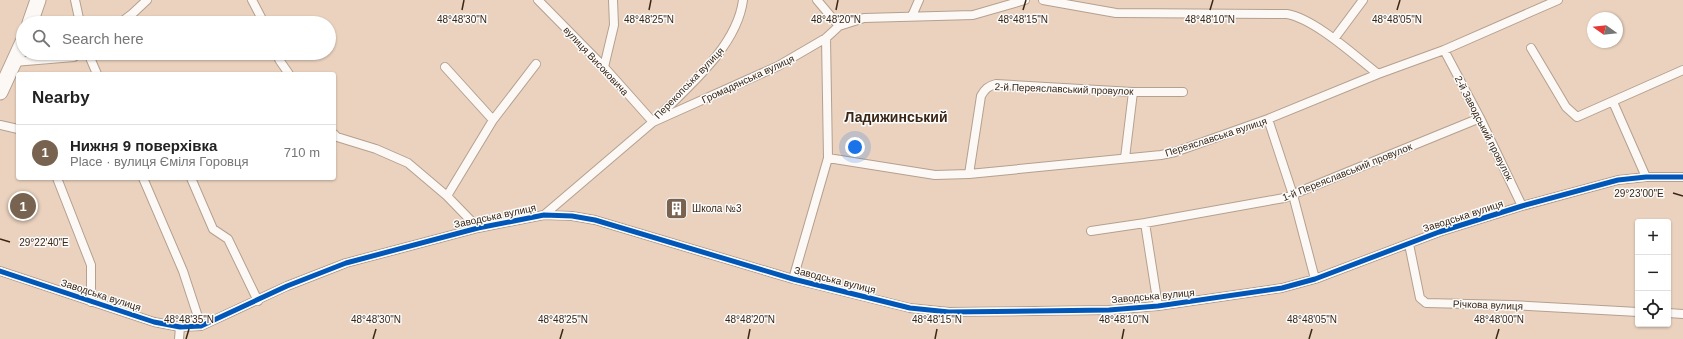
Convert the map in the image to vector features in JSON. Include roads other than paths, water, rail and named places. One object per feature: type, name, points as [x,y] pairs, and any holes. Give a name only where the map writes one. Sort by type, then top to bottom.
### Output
[{"type":"highway","points":[[32,16],[38,0]]},
{"type":"highway","points":[[0,92],[16,58]]},
{"type":"street","points":[[75,0],[78,16]]},
{"type":"street","points":[[129,16],[147,0]]},
{"type":"street","points":[[252,0],[260,16]]},
{"type":"street","name":"вулиця Високовича","points":[[538,0],[604,67],[653,122]]},
{"type":"street","points":[[604,67],[614,25],[613,0]]},
{"type":"street","name":"Перекопська вулиця","points":[[653,122],[725,46],[739,16],[743,0]]},
{"type":"street","points":[[817,0],[839,26]]},
{"type":"street","points":[[912,16],[919,0]]},
{"type":"street","name":"Громадянська вулиця","points":[[544,215],[653,122],[764,73],[826,38],[839,26],[864,18],[973,15],[1025,0]]},
{"type":"street","points":[[1043,0],[1116,13],[1287,14],[1296,16],[1334,39],[1378,74]]},
{"type":"street","points":[[1334,39],[1363,0]]},
{"type":"street","name":"Переяславська вулиця","points":[[828,158],[935,175],[969,174],[1161,155],[1175,152],[1268,119],[1378,74],[1444,50],[1558,0]]},
{"type":"street","points":[[793,279],[828,158],[826,38]]},
{"type":"street","points":[[1531,48],[1566,107],[1577,117],[1683,70]]},
{"type":"street","name":"2-й Заводський провулок","points":[[1444,50],[1480,118],[1522,206]]},
{"type":"street","points":[[14,62],[38,60]]},
{"type":"street","points":[[91,60],[96,72]]},
{"type":"street","points":[[280,60],[288,72]]},
{"type":"street","points":[[447,196],[493,120],[536,64]]},
{"type":"street","points":[[446,67],[493,120]]},
{"type":"street","name":"2-й Переяславський провулок","points":[[969,174],[981,96],[984,89],[990,85],[996,84],[1133,92],[1183,92]]},
{"type":"street","points":[[1125,158],[1133,92]]},
{"type":"street","points":[[1612,102],[1646,177]]},
{"type":"street","name":"1-й Переяславський провулок","points":[[1092,230],[1145,223],[1284,198],[1480,118]]},
{"type":"street","points":[[1268,119],[1293,195],[1316,278]]},
{"type":"street","points":[[0,125],[16,129]]},
{"type":"street","points":[[336,135],[376,149],[408,163],[447,196],[478,228]]},
{"type":"street","name":"Заводська вулиця","points":[[0,271],[154,322],[180,327],[201,326],[258,301],[286,286],[346,263],[478,228],[544,215],[572,216],[595,220],[793,279],[910,308],[936,312],[1109,310],[1201,301],[1282,288],[1316,278],[1440,232],[1522,206],[1618,180],[1646,177],[1683,177]]},
{"type":"street","points":[[58,180],[91,265],[91,302]]},
{"type":"street","points":[[144,180],[183,271],[201,326]]},
{"type":"street","points":[[192,180],[213,229],[228,239],[258,301]]},
{"type":"street","points":[[1145,223],[1158,306]]},
{"type":"street","name":"Річкова вулиця","points":[[1408,244],[1420,298],[1426,303],[1511,305],[1635,312]]},
{"type":"street","points":[[1671,313],[1683,314]]},
{"type":"street","points":[[179,339],[180,327]]},
{"type":"place","name":"Нижня 9 поверхівка","points":[[23,206]]},
{"type":"place","name":"Школа №3","points":[[676,208]]},
{"type":"district","name":"Ладижинський","points":[[896,117]]}]
